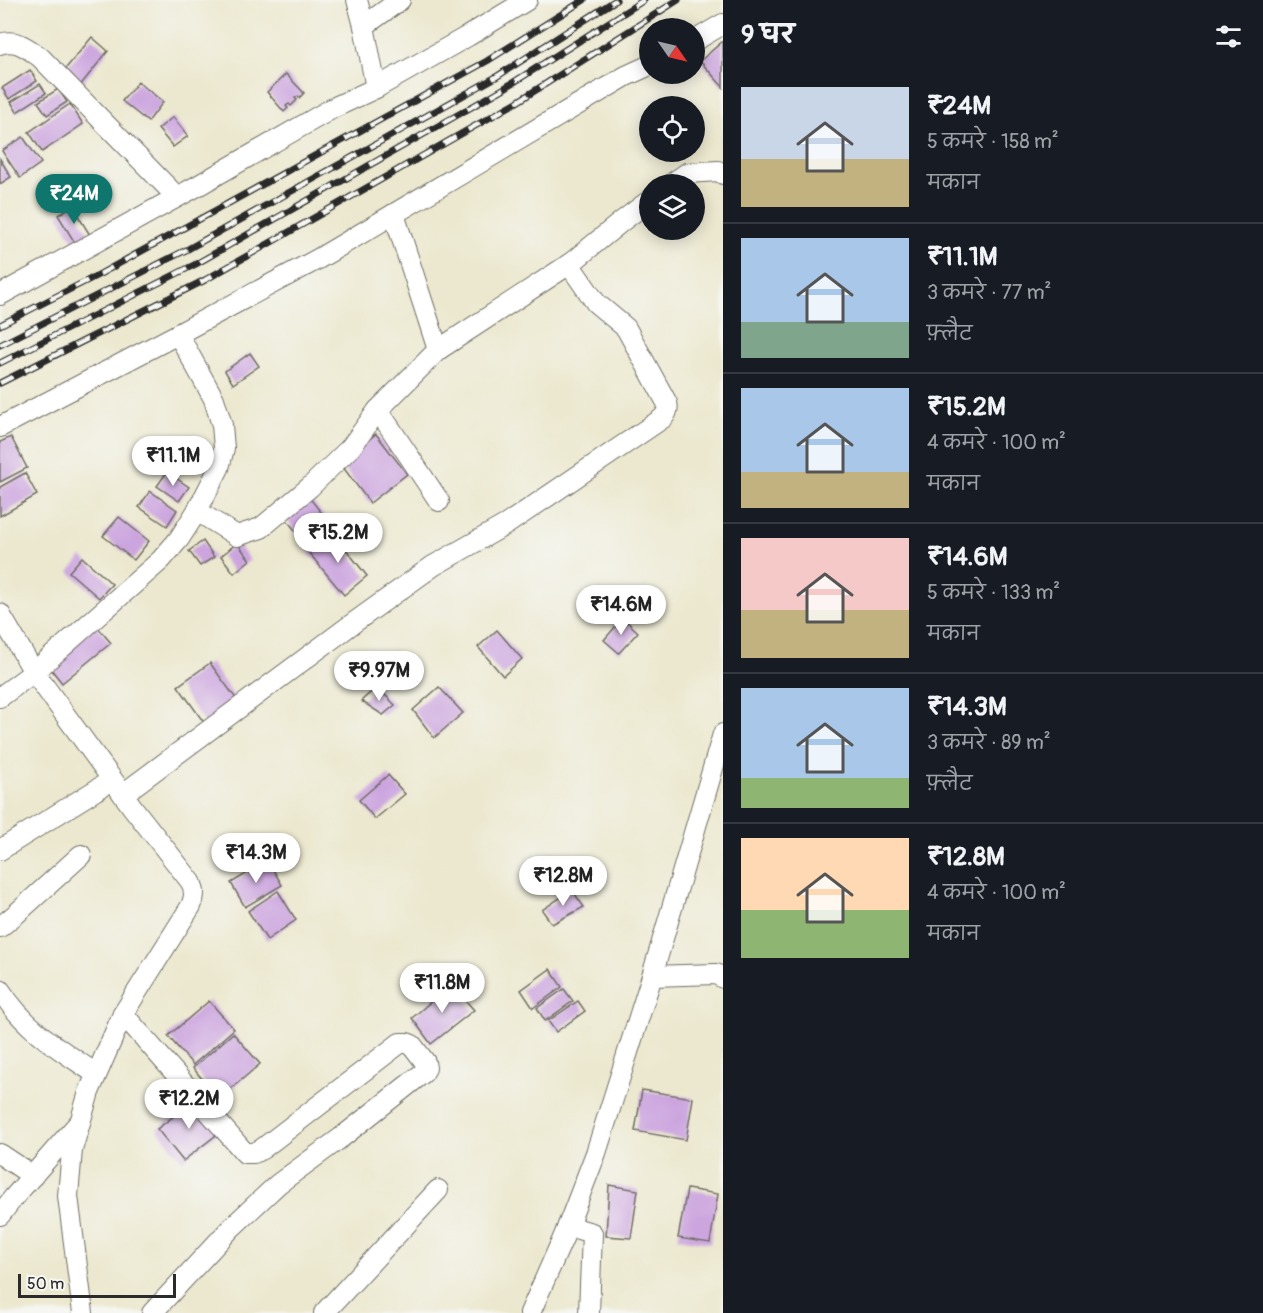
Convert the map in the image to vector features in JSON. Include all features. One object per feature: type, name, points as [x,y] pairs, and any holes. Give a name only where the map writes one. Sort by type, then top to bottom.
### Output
[{"type":"street","points":[[357,0],[376,88]]},
{"type":"street","points":[[364,26],[400,0]]},
{"type":"street","points":[[0,295],[333,108],[376,88],[527,0]]},
{"type":"street","points":[[705,35],[723,24]]},
{"type":"street","points":[[0,44],[8,41],[19,43],[40,57],[177,197]]},
{"type":"street","points":[[0,427],[318,259],[639,70]]},
{"type":"street","points":[[684,174],[718,171],[723,174]]},
{"type":"street","points":[[197,511],[237,536],[261,528],[310,487],[351,447],[378,410],[438,350],[569,264],[639,208]]},
{"type":"street","points":[[394,214],[438,350]]},
{"type":"street","points":[[0,850],[118,787],[433,566],[507,524],[666,415],[669,408],[667,403],[626,328],[596,303],[569,264]]},
{"type":"street","points":[[0,697],[34,672],[161,560],[179,539],[197,511],[219,468],[224,447],[222,425],[214,399],[178,334]]},
{"type":"street","points":[[378,410],[439,501]]},
{"type":"street","points":[[0,614],[34,672],[191,882],[195,891],[190,906],[123,1014],[89,1092],[72,1150],[68,1196],[83,1313]]},
{"type":"street","points":[[530,1313],[568,1226],[596,1153],[652,976],[723,734]]},
{"type":"street","points":[[0,927],[81,855]]},
{"type":"street","points":[[652,976],[716,974],[723,978]]},
{"type":"street","points":[[0,990],[10,1006],[43,1039],[96,1074]]},
{"type":"street","points":[[123,1014],[245,1153],[254,1154],[262,1149],[400,1043],[407,1042],[412,1045],[425,1062],[426,1068],[423,1073],[342,1137],[278,1184],[231,1228],[152,1313]]},
{"type":"street","points":[[0,1215],[81,1121]]},
{"type":"street","points":[[0,1154],[33,1176]]},
{"type":"street","points":[[324,1313],[438,1190]]},
{"type":"street","points":[[568,1226],[592,1233],[589,1313]]},
{"type":"building","points":[[92,37],[108,51],[79,87],[62,73]]},
{"type":"building","points":[[723,41],[723,87],[705,67],[705,57]]},
{"type":"building","points":[[30,70],[37,81],[9,99],[2,88]]},
{"type":"building","points":[[286,74],[304,93],[299,98],[298,96],[295,98],[297,100],[291,106],[289,104],[286,106],[288,108],[284,112],[267,92]]},
{"type":"building","points":[[138,82],[163,102],[148,122],[122,101]]},
{"type":"building","points":[[40,84],[46,93],[17,112],[11,102]]},
{"type":"building","points":[[58,89],[67,102],[47,115],[38,102]]},
{"type":"building","points":[[70,104],[83,124],[42,152],[29,132]]},
{"type":"building","points":[[173,117],[188,136],[173,147],[158,129]]},
{"type":"building","points":[[23,137],[41,163],[20,178],[2,151]]},
{"type":"building","points":[[0,159],[11,177],[0,184]]},
{"type":"building","points":[[72,206],[90,235],[75,243],[58,215]]},
{"type":"building","points":[[250,353],[259,366],[233,384],[225,371]]},
{"type":"building","points":[[376,434],[407,474],[370,503],[339,462]]},
{"type":"building","points":[[11,437],[27,468],[0,482],[0,442]]},
{"type":"building","points":[[167,472],[189,487],[179,501],[157,486]]},
{"type":"building","points":[[25,473],[37,495],[0,516],[0,487]]},
{"type":"building","points":[[150,491],[177,510],[167,526],[139,507]]},
{"type":"building","points":[[308,496],[332,526],[307,546],[284,516]]},
{"type":"building","points":[[119,517],[149,541],[134,560],[103,536]]},
{"type":"building","points":[[333,533],[367,576],[344,595],[309,553]]},
{"type":"building","points":[[203,541],[214,557],[200,566],[189,551]]},
{"type":"building","points":[[237,543],[250,560],[234,573],[221,556]]},
{"type":"building","points":[[82,557],[112,584],[99,598],[69,572]]},
{"type":"building","points":[[623,618],[638,632],[619,653],[604,640]]},
{"type":"building","points":[[95,624],[111,643],[62,683],[47,664]]},
{"type":"building","points":[[497,630],[522,659],[503,676],[478,647]]},
{"type":"building","points":[[210,663],[237,700],[205,724],[178,686]]},
{"type":"building","points":[[377,687],[395,705],[383,715],[361,701]]},
{"type":"building","points":[[439,687],[463,713],[434,738],[413,710]]},
{"type":"building","points":[[388,775],[405,794],[375,819],[359,800]]},
{"type":"building","points":[[268,861],[282,885],[245,907],[231,883]]},
{"type":"building","points":[[572,890],[584,907],[552,924],[542,910]]},
{"type":"building","points":[[278,891],[296,920],[267,940],[248,911]]},
{"type":"building","points":[[550,969],[562,987],[533,1008],[521,990]]},
{"type":"building","points":[[451,984],[474,1010],[431,1044],[412,1018]]},
{"type":"building","points":[[564,989],[573,1001],[545,1021],[537,1008]]},
{"type":"building","points":[[209,1001],[234,1029],[193,1065],[168,1036]]},
{"type":"building","points":[[578,1001],[585,1011],[556,1032],[548,1021]]},
{"type":"building","points":[[233,1033],[260,1064],[219,1099],[193,1068]]},
{"type":"building","points":[[642,1090],[693,1098],[686,1140],[635,1131]]},
{"type":"building","points":[[195,1100],[220,1132],[183,1161],[157,1129]]},
{"type":"building","points":[[609,1185],[638,1190],[631,1238],[606,1236]]},
{"type":"building","points":[[687,1189],[718,1194],[710,1243],[678,1238]]},
{"type":"railway","points":[[0,325],[100,274],[487,61],[584,0]]},
{"type":"railway","points":[[0,345],[188,249],[496,77],[616,0]]},
{"type":"railway","points":[[0,363],[196,264],[503,89],[644,0]]},
{"type":"railway","points":[[0,383],[205,280],[517,102],[678,0]]}]
